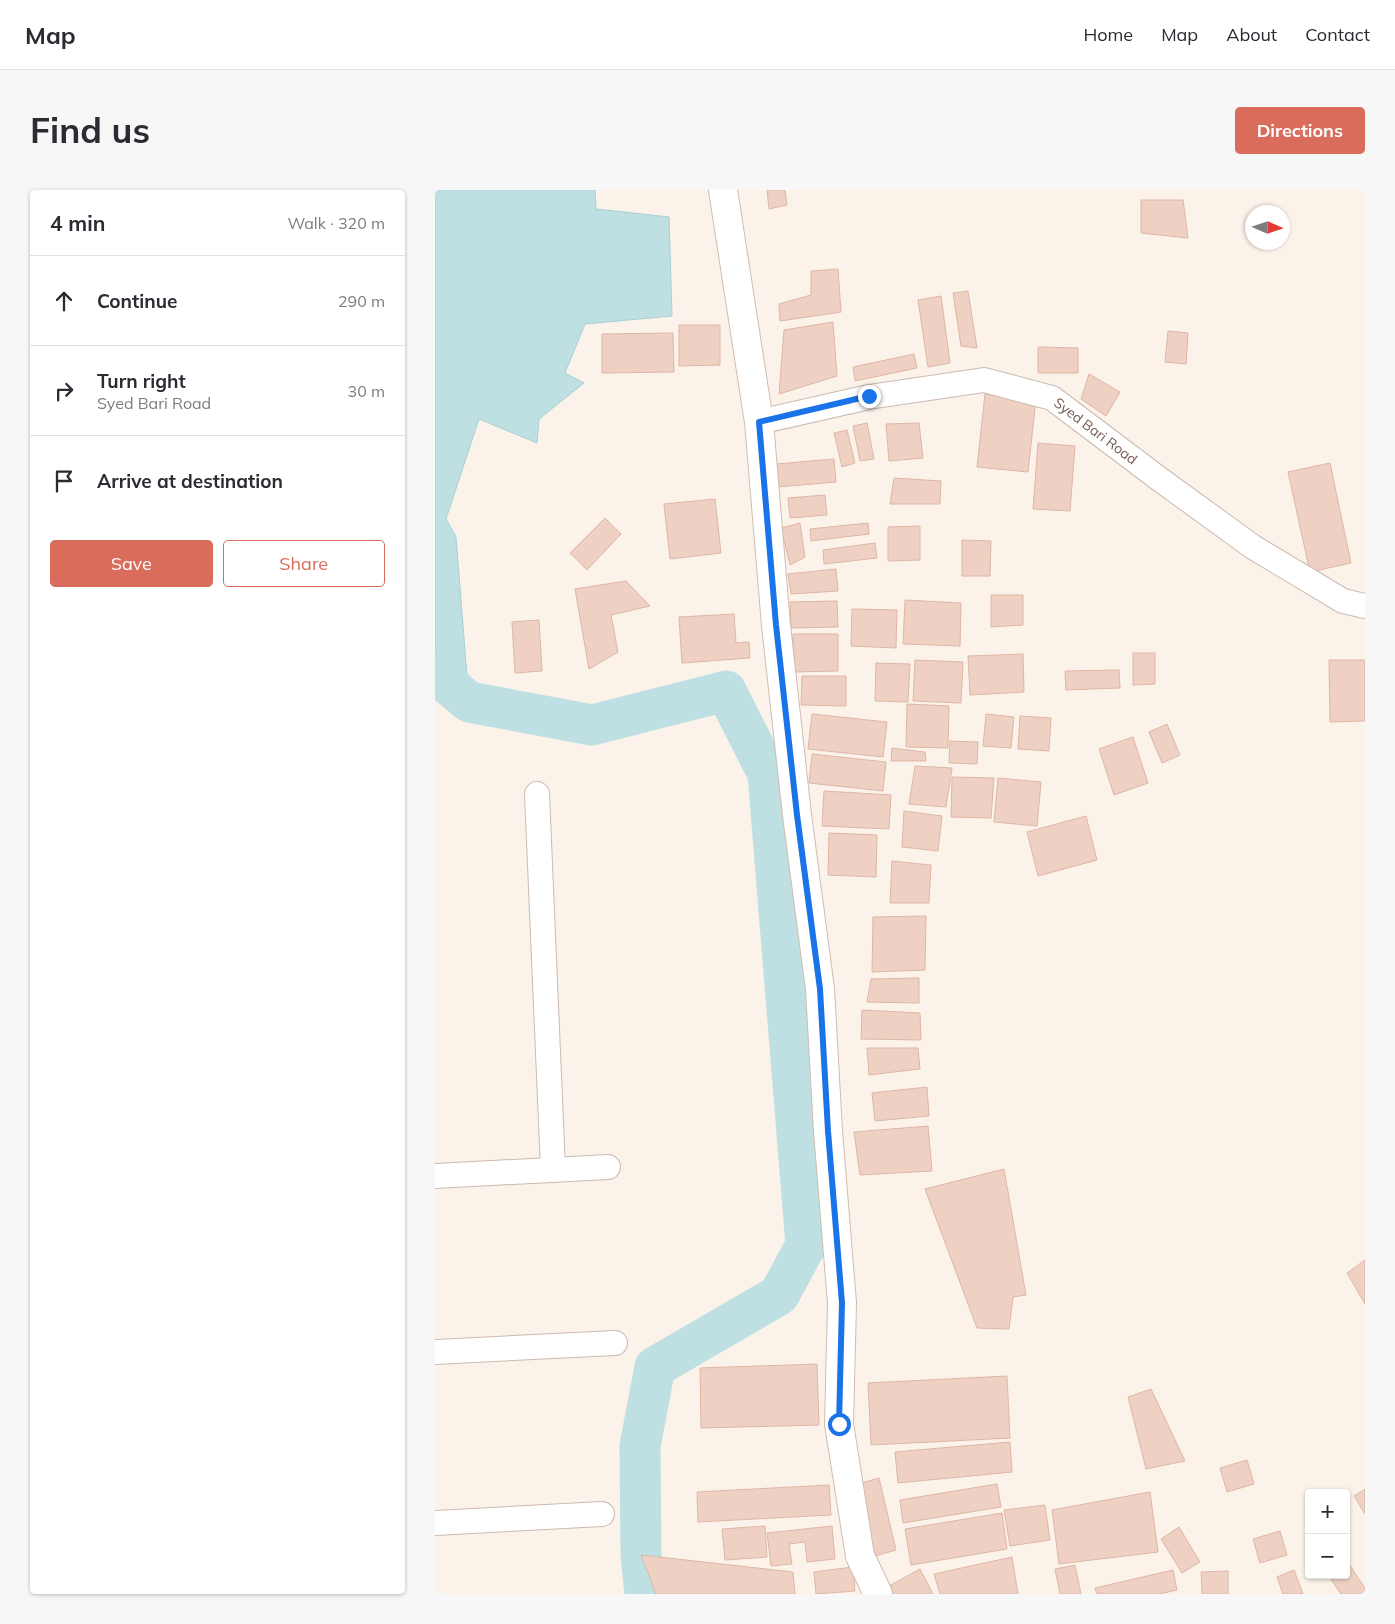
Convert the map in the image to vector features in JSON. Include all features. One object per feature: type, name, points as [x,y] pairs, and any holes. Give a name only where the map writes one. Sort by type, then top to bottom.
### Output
[{"type":"street","points":[[723,190],[759,422],[776,625],[797,815],[820,989],[828,1131],[842,1303],[839,1424],[860,1556],[878,1594]]},
{"type":"street","name":"Syed Bari Road","points":[[759,422],[869,396],[984,380],[1052,398],[1253,547],[1343,601],[1365,606]]},
{"type":"street","points":[[537,794],[553,1170]]},
{"type":"street","points":[[435,1176],[608,1167]]},
{"type":"street","points":[[435,1352],[615,1342]]},
{"type":"street","points":[[435,1524],[602,1514]]},
{"type":"water","points":[[435,190],[595,190],[596,209],[669,217],[672,316],[585,324],[565,373],[584,383],[539,419],[537,443],[479,419],[446,519],[456,537],[469,702],[435,694]]},
{"type":"building","points":[[767,190],[785,190],[787,205],[769,209]]},
{"type":"building","points":[[1141,200],[1183,200],[1188,238],[1141,233]]},
{"type":"building","points":[[838,269],[841,312],[780,321],[779,304],[811,295],[811,271]]},
{"type":"building","points":[[968,291],[977,348],[961,346],[953,293]]},
{"type":"building","points":[[941,296],[950,363],[928,367],[918,300]]},
{"type":"building","points":[[833,322],[837,376],[779,394],[784,330]]},
{"type":"building","points":[[679,325],[720,325],[720,365],[679,366]]},
{"type":"building","points":[[1168,331],[1188,333],[1186,364],[1165,362]]},
{"type":"building","points":[[673,333],[674,372],[602,373],[602,334]]},
{"type":"building","points":[[1038,347],[1078,348],[1078,373],[1038,373]]},
{"type":"building","points":[[914,354],[917,368],[855,381],[853,367]]},
{"type":"building","points":[[1089,374],[1120,392],[1106,416],[1081,399]]},
{"type":"building","points":[[985,394],[1036,399],[1028,472],[977,467]]},
{"type":"building","points":[[867,423],[874,459],[860,461],[853,426]]},
{"type":"building","points":[[919,423],[923,458],[889,461],[886,424]]},
{"type":"building","points":[[847,430],[855,463],[842,467],[834,433]]},
{"type":"building","points":[[1038,443],[1075,446],[1070,511],[1033,509]]},
{"type":"building","points":[[834,459],[836,482],[778,487],[776,464]]},
{"type":"building","points":[[1330,463],[1351,563],[1310,572],[1288,472]]},
{"type":"building","points":[[894,478],[941,481],[940,504],[890,504]]},
{"type":"building","points":[[825,495],[827,515],[790,518],[788,498]]},
{"type":"building","points":[[715,499],[721,553],[670,559],[664,504]]},
{"type":"building","points":[[605,518],[621,534],[587,570],[570,553]]},
{"type":"building","points":[[800,523],[805,557],[790,565],[781,528]]},
{"type":"building","points":[[868,523],[869,534],[811,541],[810,529]]},
{"type":"building","points":[[920,526],[920,560],[888,561],[888,527]]},
{"type":"building","points":[[962,540],[991,541],[990,576],[962,576]]},
{"type":"building","points":[[875,543],[877,558],[824,564],[823,550]]},
{"type":"building","points":[[836,569],[838,591],[791,594],[788,574]]},
{"type":"building","points":[[626,581],[650,606],[611,615],[618,652],[589,669],[575,589]]},
{"type":"building","points":[[991,595],[1023,595],[1023,625],[991,627]]},
{"type":"building","points":[[905,600],[961,603],[960,646],[903,644]]},
{"type":"building","points":[[837,601],[838,627],[791,628],[790,602]]},
{"type":"building","points":[[852,609],[897,610],[896,648],[851,646]]},
{"type":"building","points":[[734,614],[736,643],[749,642],[750,658],[682,663],[679,617]]},
{"type":"building","points":[[539,620],[542,671],[515,673],[512,622]]},
{"type":"building","points":[[793,634],[838,634],[838,671],[793,672]]},
{"type":"building","points":[[1133,653],[1155,653],[1155,684],[1133,685]]},
{"type":"building","points":[[1023,654],[1024,692],[970,695],[968,656]]},
{"type":"building","points":[[915,660],[963,662],[961,703],[913,701]]},
{"type":"building","points":[[1329,660],[1365,660],[1365,721],[1330,722]]},
{"type":"building","points":[[876,663],[910,664],[908,702],[875,701]]},
{"type":"building","points":[[1119,670],[1120,688],[1066,690],[1065,671]]},
{"type":"building","points":[[802,676],[846,676],[846,706],[801,705]]},
{"type":"building","points":[[907,704],[949,706],[948,748],[906,747]]},
{"type":"building","points":[[812,714],[887,722],[883,757],[808,749]]},
{"type":"building","points":[[986,714],[1014,717],[1011,748],[983,746]]},
{"type":"building","points":[[1020,716],[1051,718],[1049,751],[1018,749]]},
{"type":"building","points":[[1167,724],[1180,755],[1162,763],[1149,732]]},
{"type":"building","points":[[1133,737],[1148,783],[1114,795],[1099,749]]},
{"type":"building","points":[[950,741],[978,742],[977,764],[949,763]]},
{"type":"building","points":[[892,748],[925,752],[926,761],[891,761]]},
{"type":"building","points":[[812,754],[886,762],[883,791],[809,783]]},
{"type":"building","points":[[915,766],[952,768],[946,807],[909,804]]},
{"type":"building","points":[[952,777],[994,778],[991,818],[951,817]]},
{"type":"building","points":[[998,778],[1041,782],[1037,826],[994,822]]},
{"type":"building","points":[[824,791],[891,795],[889,829],[822,826]]},
{"type":"building","points":[[904,811],[942,816],[938,851],[902,847]]},
{"type":"building","points":[[1086,816],[1097,860],[1038,876],[1027,832]]},
{"type":"building","points":[[829,833],[877,835],[876,877],[828,875]]},
{"type":"building","points":[[892,861],[931,865],[929,903],[890,903]]},
{"type":"building","points":[[926,916],[925,970],[872,972],[873,917]]},
{"type":"building","points":[[919,978],[919,1003],[867,1002],[871,979]]},
{"type":"building","points":[[862,1010],[920,1013],[921,1040],[861,1039]]},
{"type":"building","points":[[867,1048],[918,1048],[920,1069],[869,1075]]},
{"type":"building","points":[[927,1087],[929,1116],[875,1121],[872,1093]]},
{"type":"building","points":[[928,1126],[932,1171],[860,1175],[854,1132]]},
{"type":"building","points":[[1004,1169],[1026,1295],[1013,1297],[1009,1329],[977,1328],[925,1189]]},
{"type":"building","points":[[1365,1260],[1365,1304],[1347,1273]]},
{"type":"building","points":[[817,1364],[819,1425],[701,1428],[700,1368]]},
{"type":"building","points":[[1007,1376],[1010,1438],[871,1445],[868,1383]]},
{"type":"building","points":[[1151,1389],[1185,1461],[1146,1469],[1128,1397]]},
{"type":"building","points":[[1010,1442],[1012,1472],[898,1483],[895,1452]]},
{"type":"building","points":[[1247,1460],[1254,1484],[1227,1492],[1220,1468]]},
{"type":"building","points":[[879,1478],[896,1550],[875,1556],[858,1484]]},
{"type":"building","points":[[997,1484],[1001,1507],[903,1523],[900,1500]]},
{"type":"building","points":[[829,1485],[831,1515],[698,1522],[697,1492]]},
{"type":"building","points":[[1365,1489],[1365,1514],[1354,1496]]},
{"type":"building","points":[[1150,1492],[1158,1552],[1059,1564],[1052,1510]]},
{"type":"building","points":[[1045,1505],[1050,1540],[1010,1546],[1004,1510]]},
{"type":"building","points":[[1002,1513],[1007,1549],[911,1565],[905,1529]]},
{"type":"building","points":[[765,1526],[767,1557],[725,1560],[722,1529]]},
{"type":"building","points":[[832,1526],[835,1559],[807,1562],[805,1542],[789,1544],[792,1564],[771,1566],[767,1533]]},
{"type":"building","points":[[1179,1527],[1200,1562],[1182,1573],[1161,1539]]},
{"type":"building","points":[[1280,1531],[1287,1555],[1260,1563],[1253,1539]]},
{"type":"building","points":[[641,1555],[793,1572],[795,1594],[656,1594]]},
{"type":"building","points":[[1012,1557],[1018,1594],[940,1594],[934,1574]]},
{"type":"building","points":[[1075,1565],[1081,1594],[1060,1594],[1055,1569]]},
{"type":"building","points":[[1350,1566],[1365,1588],[1365,1594],[1341,1594],[1331,1579],[1350,1579]]},
{"type":"building","points":[[853,1567],[855,1591],[816,1594],[814,1572]]},
{"type":"building","points":[[920,1569],[933,1594],[890,1594],[887,1587]]},
{"type":"building","points":[[1173,1570],[1177,1590],[1159,1594],[1097,1594],[1095,1588]]},
{"type":"building","points":[[1294,1570],[1303,1594],[1283,1594],[1277,1577]]},
{"type":"building","points":[[1228,1571],[1228,1594],[1202,1594],[1201,1572]]},
{"type":"waterway","points":[[435,673],[469,702],[592,725],[726,691],[768,774],[806,1245],[779,1295],[655,1367],[640,1446],[641,1555],[645,1594]]},
{"type":"route","points":[[839,1424],[842,1303],[828,1131],[820,989],[797,815],[776,625],[759,422],[869,396]]}]
